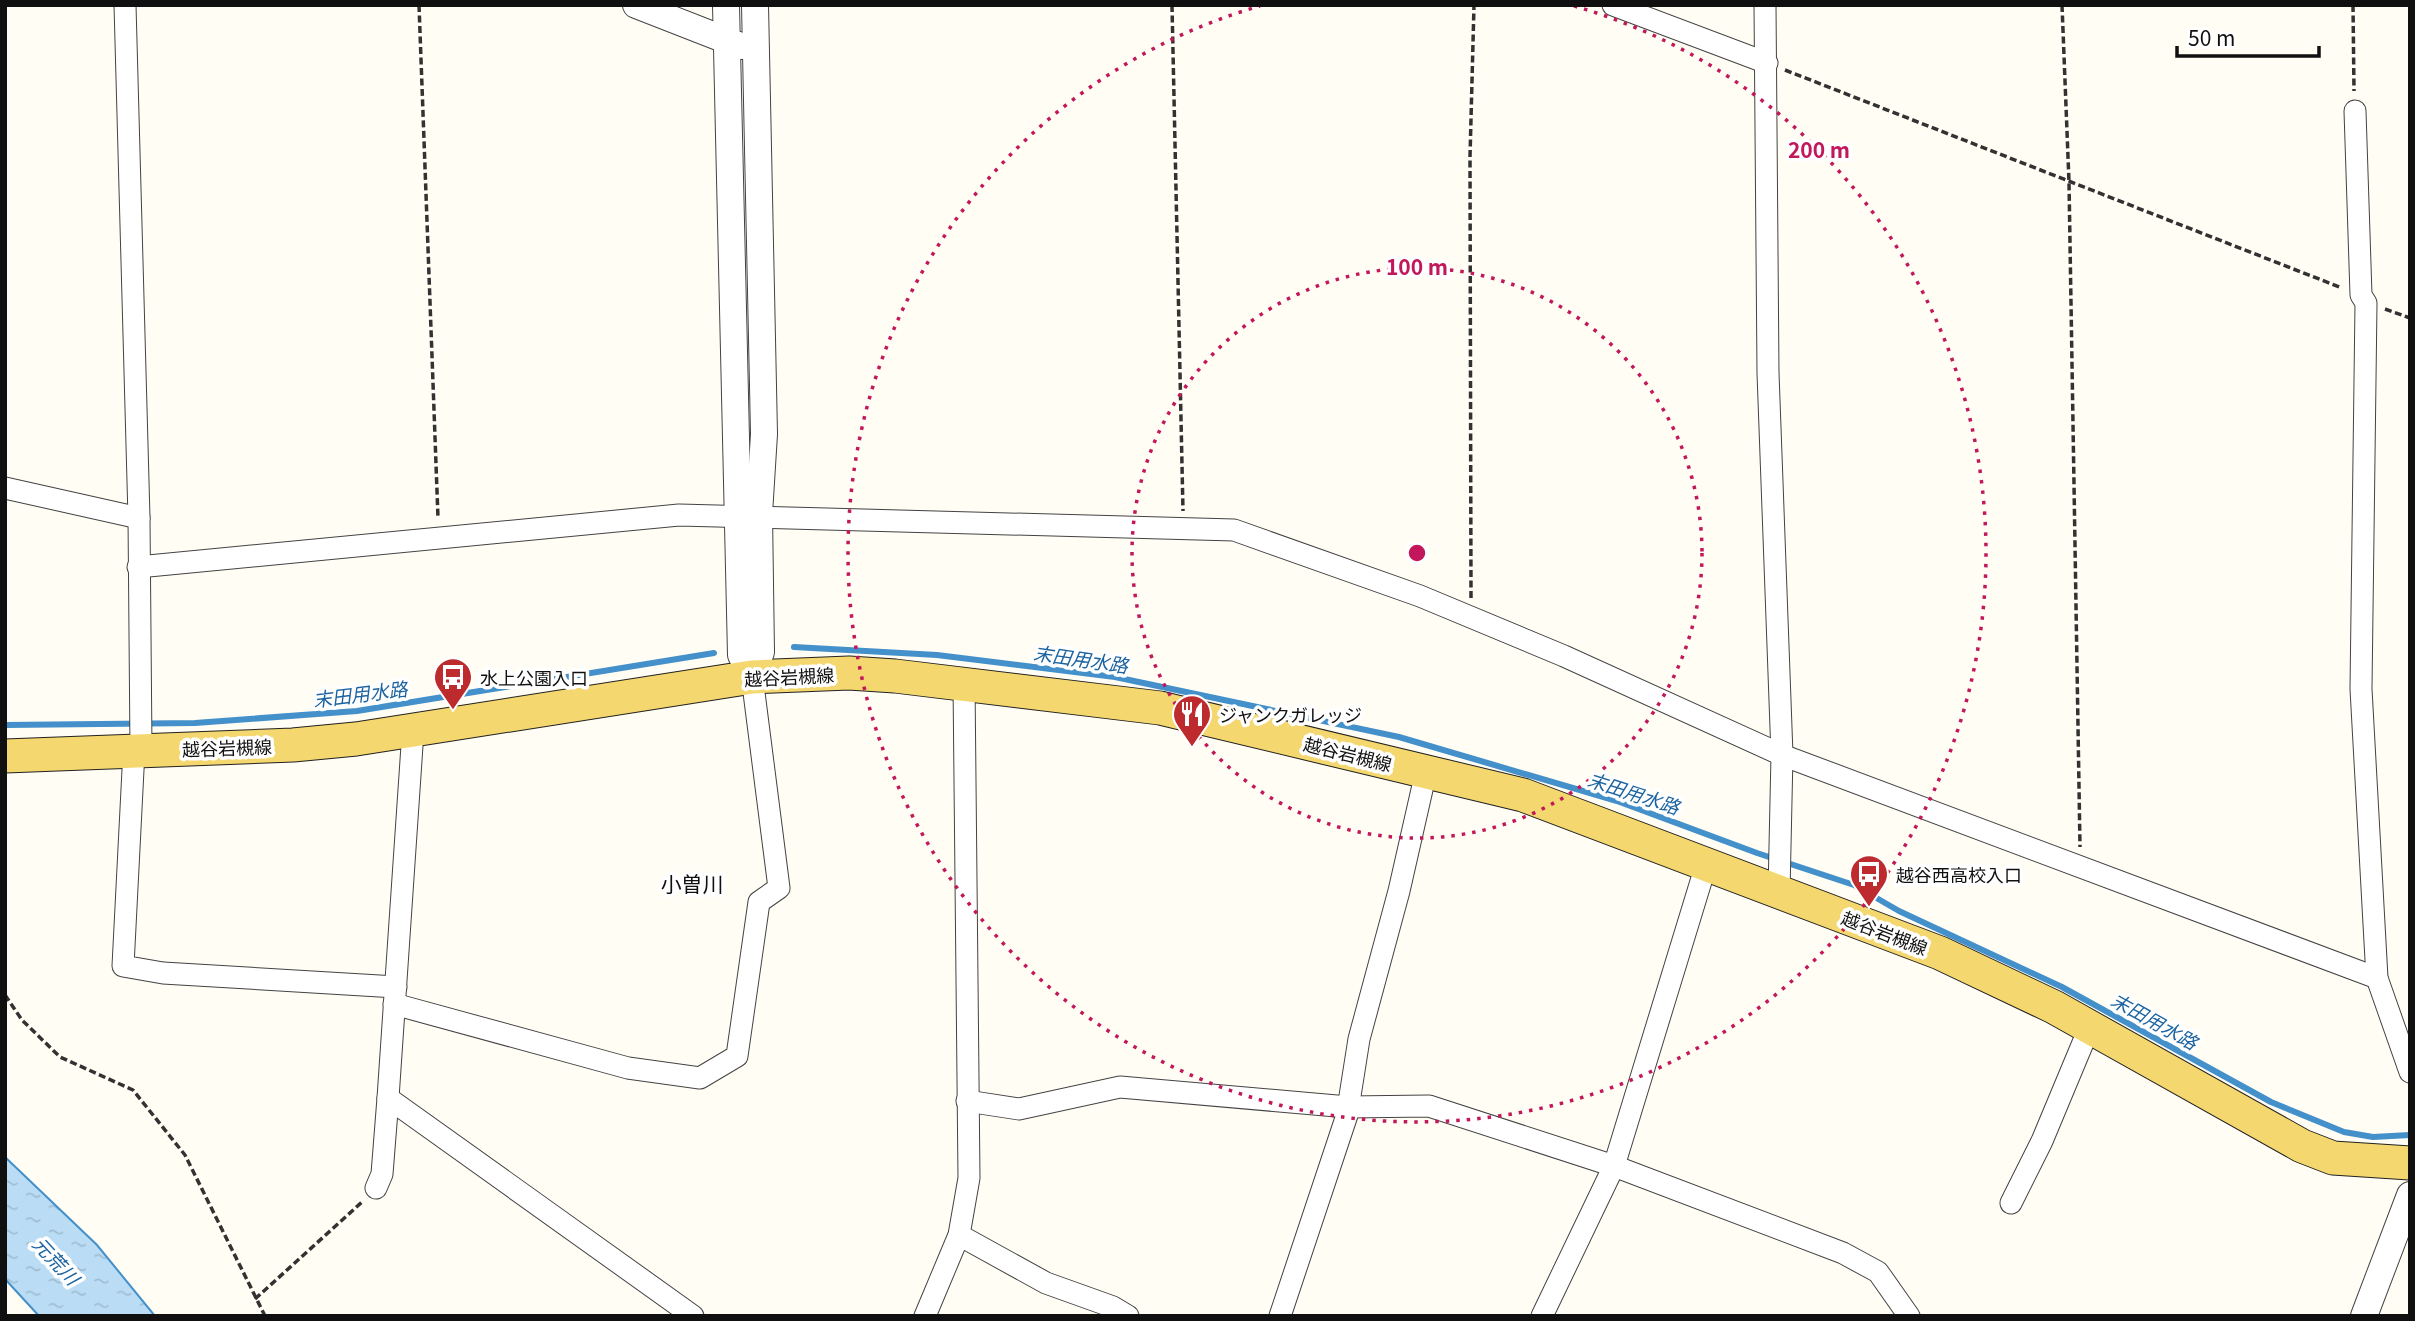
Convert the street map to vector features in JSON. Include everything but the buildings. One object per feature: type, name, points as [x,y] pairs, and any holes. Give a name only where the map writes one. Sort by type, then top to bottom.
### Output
[{"type":"main road","name":"越谷岩槻線","points":[[5,756],[139,735],[293,745],[413,731],[752,677],[849,673],[964,682],[1160,708],[1523,795],[1706,865],[1780,871],[2090,1026],[2302,1146],[2333,1158],[2410,1163]]},
{"type":"street","points":[[125,5],[139,518],[139,735],[123,966],[163,973],[395,996],[628,1068],[700,1078],[737,1056],[759,902],[779,888],[752,677],[761,652],[747,514],[726,5]]},
{"type":"street","points":[[636,5],[755,52]]},
{"type":"street","points":[[747,514],[764,435],[755,5]]},
{"type":"street","points":[[1613,5],[1767,62]]},
{"type":"street","points":[[1765,5],[1768,373],[1782,755],[1780,871]]},
{"type":"street","points":[[2355,111],[2364,299],[2361,689],[2377,978],[2410,1072]]},
{"type":"street","points":[[5,488],[139,518]]},
{"type":"street","points":[[138,567],[679,515],[747,514],[1184,531],[1234,530],[1471,617],[1782,755],[2377,978]]},
{"type":"street","points":[[925,1316],[959,1235],[969,1178],[964,682]]},
{"type":"street","points":[[376,1188],[382,1174],[413,731]]},
{"type":"street","points":[[1280,1316],[1348,1107],[1359,1039],[1399,891],[1426,772]]},
{"type":"street","points":[[1542,1316],[1614,1166],[1706,865]]},
{"type":"street","points":[[2011,1203],[2042,1141],[2090,1026]]},
{"type":"street","points":[[967,1101],[1019,1110],[1120,1087],[1348,1107],[1429,1106],[1614,1166],[1843,1253],[1878,1272],[1909,1316]]},
{"type":"street","points":[[388,1098],[693,1316]]},
{"type":"street","points":[[2364,1316],[2410,1195]]},
{"type":"street","points":[[959,1235],[1046,1283],[1114,1307],[1128,1316]]},
{"type":"path","points":[[419,5],[438,538]]},
{"type":"path","points":[[1172,5],[1184,531]]},
{"type":"path","points":[[1471,617],[1470,149],[1474,5]]},
{"type":"path","points":[[2062,5],[2070,182],[2080,867]]},
{"type":"path","points":[[2353,5],[2355,111]]},
{"type":"path","points":[[1767,62],[2410,318]]},
{"type":"path","points":[[5,995],[22,1020],[60,1058],[132,1090],[185,1155],[265,1316]]},
{"type":"path","points":[[255,1299],[376,1188]]},
{"type":"water","name":"元荒川","points":[[5,1157],[97,1245],[155,1316],[39,1316],[5,1279]]},
{"type":"waterway","name":"末田用水路","points":[[794,647],[937,655],[1115,677],[1399,737],[1617,801],[1757,853],[1854,885],[1899,911],[2062,987],[2271,1102],[2344,1132],[2373,1137],[2410,1135]]},
{"type":"waterway","name":"末田用水路","points":[[5,725],[195,723],[357,711],[714,653]]},
{"type":"place","name":"水上公園入口","points":[[453,711]]},
{"type":"place","name":"ジャンクガレッジ","points":[[1192,748]]},
{"type":"place","name":"越谷西高校入口","points":[[1869,908]]},
{"type":"district","name":"小曽川","points":[[692,883]]}]
